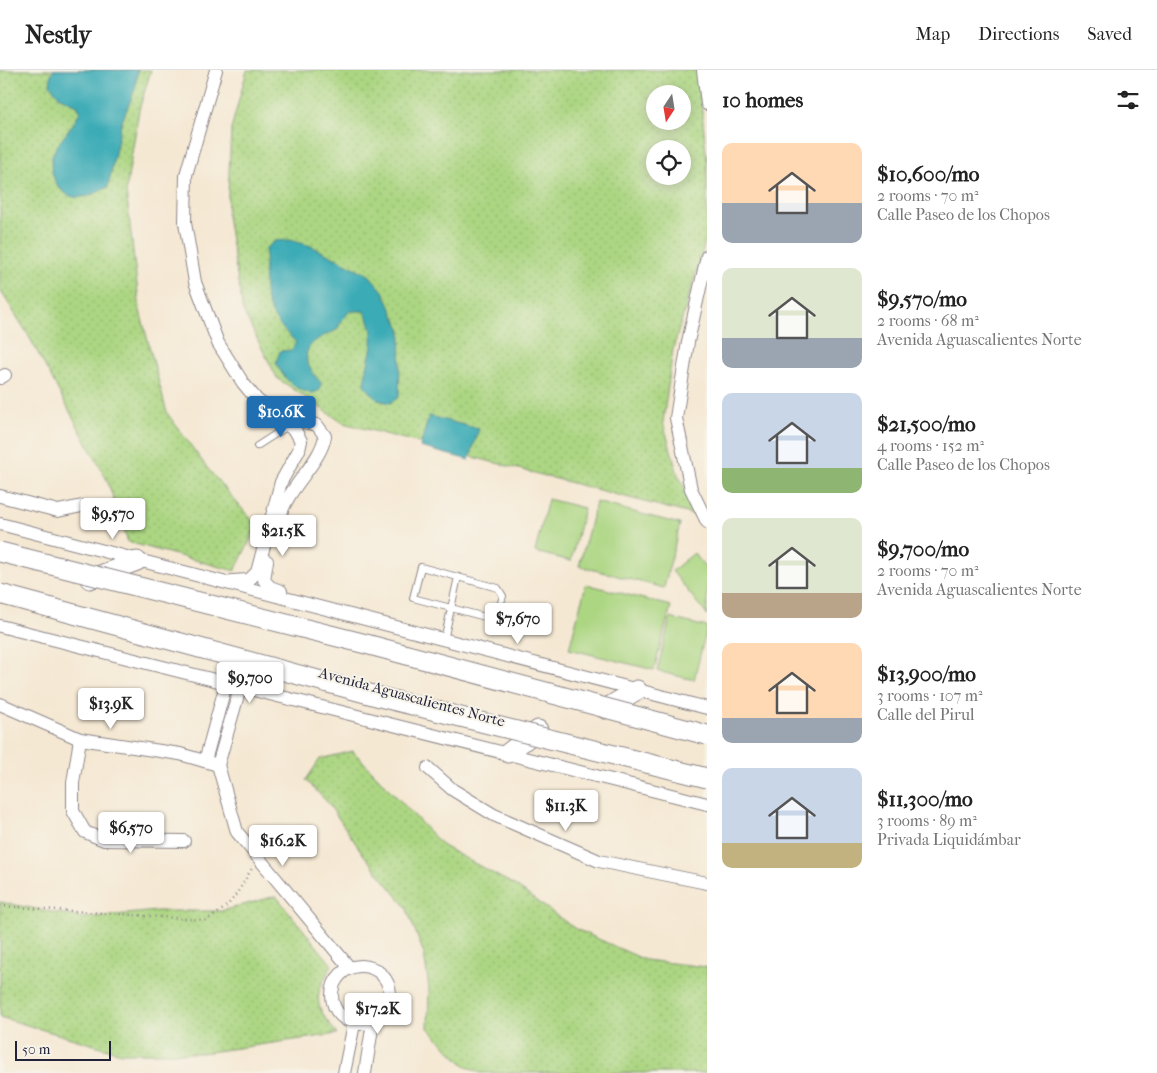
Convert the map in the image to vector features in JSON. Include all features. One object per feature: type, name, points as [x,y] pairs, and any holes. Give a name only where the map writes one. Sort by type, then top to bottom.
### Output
[{"type":"main road","points":[[0,553],[90,579],[707,736]]},
{"type":"main road","points":[[0,553],[366,644],[707,736]]},
{"type":"main road","points":[[90,579],[137,561]]},
{"type":"main road","name":"Avenida Aguascalientes Norte","points":[[0,589],[707,774]]},
{"type":"main road","points":[[0,594],[393,700],[707,778]]},
{"type":"main road","points":[[605,709],[637,690]]},
{"type":"main road","points":[[508,753],[538,730]]},
{"type":"street","points":[[216,70],[186,175],[185,223],[195,282],[218,343],[243,383],[266,408],[298,434],[300,446],[281,482],[257,572],[252,578],[246,580],[220,581]]},
{"type":"street","points":[[704,70],[707,104]]},
{"type":"street","points":[[707,256],[688,342],[676,418],[691,489],[707,522]]},
{"type":"street","points":[[266,408],[298,421],[318,425],[325,436],[316,456],[286,500],[264,573],[264,580],[273,589],[311,600],[323,607]]},
{"type":"street","points":[[0,496],[58,511],[82,506]]},
{"type":"street","points":[[0,524],[707,708]]},
{"type":"street","name":"Avenida Aguascalientes Norte","points":[[0,626],[240,688],[508,753],[707,804]]},
{"type":"street","points":[[205,761],[226,684]]},
{"type":"street","points":[[240,688],[218,765],[237,832],[349,967]]},
{"type":"street","points":[[0,704],[80,739],[180,754],[218,765]]},
{"type":"street","points":[[80,739],[73,783],[73,812],[85,832],[104,840],[184,841]]},
{"type":"street","points":[[428,768],[452,790],[494,815],[600,861],[707,883]]},
{"type":"street","points":[[360,965],[372,967],[382,973],[388,983],[391,994],[389,1006],[373,1022],[354,1024],[343,1018],[335,1009],[331,997],[332,985],[339,974],[349,967],[360,965]]},
{"type":"street","points":[[365,1073],[373,1022]]},
{"type":"street","points":[[344,1073],[354,1024]]},
{"type":"lane","points":[[257,446],[288,426]]},
{"type":"lane","points":[[421,567],[458,577],[498,588],[503,596],[494,618],[415,600],[412,596],[421,567]]},
{"type":"lane","points":[[444,640],[458,577]]},
{"type":"path","points":[[0,906],[205,920],[219,914],[231,903],[258,858]]},
{"type":"green space","points":[[0,70],[151,70],[139,110],[126,190],[140,311],[167,413],[208,469],[257,526],[235,571],[128,542],[107,480],[27,333],[0,290]]},
{"type":"green space","points":[[247,70],[698,70],[707,162],[707,236],[673,349],[663,422],[678,475],[702,517],[343,423],[277,378],[243,311],[227,216],[231,129]]},
{"type":"green space","points":[[548,499],[584,508],[571,561],[535,552]]},
{"type":"green space","points":[[596,502],[680,524],[664,588],[579,566]]},
{"type":"green space","points":[[694,553],[707,569],[707,615],[672,571]]},
{"type":"green space","points":[[586,584],[671,606],[654,670],[569,649]]},
{"type":"green space","points":[[670,618],[707,627],[694,680],[657,671]]},
{"type":"green space","points":[[353,751],[443,846],[516,886],[574,928],[645,960],[707,967],[707,1073],[480,1073],[463,1064],[428,1028],[429,988],[424,954],[406,907],[363,854],[328,803],[306,780],[320,759]]},
{"type":"green space","points":[[276,896],[332,965],[321,985],[318,1000],[323,1015],[337,1034],[202,1053],[121,1053],[0,1017],[0,902],[83,918],[157,911],[221,911]]},
{"type":"water","points":[[54,70],[138,70],[135,89],[121,124],[108,187],[89,196],[74,197],[67,194],[61,190],[53,177],[51,161],[53,154],[80,111],[77,105],[60,97],[50,85],[51,74]]},
{"type":"water","points":[[290,240],[311,246],[369,275],[383,291],[401,331],[399,397],[390,403],[378,400],[364,385],[372,348],[372,330],[364,311],[350,311],[342,320],[337,330],[311,344],[306,357],[313,373],[321,383],[320,390],[313,393],[295,387],[279,369],[276,363],[280,351],[292,350],[296,342],[276,320],[270,310],[264,277],[266,248],[275,241]]},
{"type":"water","points":[[429,416],[479,429],[469,460],[420,447]]}]
